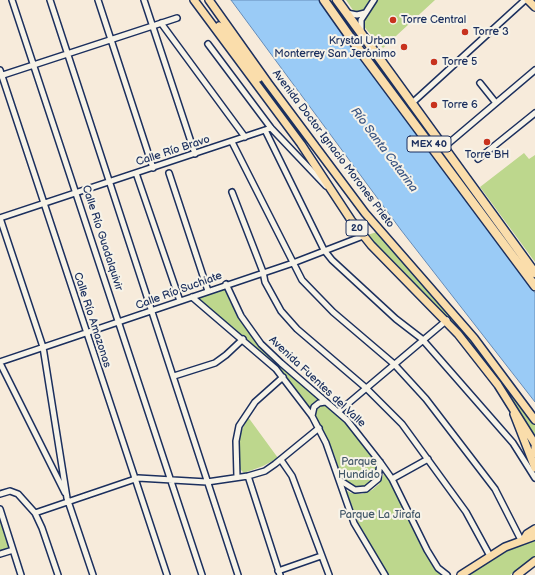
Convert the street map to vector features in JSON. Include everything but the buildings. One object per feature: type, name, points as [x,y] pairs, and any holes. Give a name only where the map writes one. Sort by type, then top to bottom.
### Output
[{"type":"highway","name":"MEX 40","points":[[324,0],[354,44],[535,286]]},
{"type":"highway","name":"MEX 40","points":[[337,0],[535,273]]},
{"type":"main road","name":"Avenida Doctor Ignacio Morones Prieto","points":[[194,0],[300,144],[330,190],[363,236],[446,320],[481,362],[511,404],[535,445]]},
{"type":"main road","points":[[200,0],[256,74],[268,83]]},
{"type":"main road","name":"Avenida Doctor Ignacio Morones Prieto","points":[[209,0],[268,83],[365,213],[474,338],[535,420]]},
{"type":"main road","points":[[528,0],[535,7]]},
{"type":"main road","points":[[511,404],[535,468]]},
{"type":"main road","points":[[535,445],[535,454]]},
{"type":"main road","points":[[461,575],[505,546],[523,540],[527,534],[534,531]]},
{"type":"main road","points":[[517,575],[535,561]]},
{"type":"street","name":"Calle Río Guadalquivir","points":[[12,0],[77,192],[169,479],[202,575]]},
{"type":"street","points":[[50,0],[238,575]]},
{"type":"street","points":[[98,0],[153,168]]},
{"type":"street","points":[[144,0],[195,154]]},
{"type":"street","points":[[361,34],[360,25],[365,13],[374,0]]},
{"type":"street","points":[[411,104],[525,0]]},
{"type":"street","points":[[346,13],[357,15],[365,13]]},
{"type":"street","points":[[1,74],[35,65],[177,18]]},
{"type":"street","points":[[161,23],[245,137]]},
{"type":"street","points":[[208,44],[271,128],[330,190]]},
{"type":"street","points":[[443,148],[535,70]]},
{"type":"street","name":"Calle Río Amazonas","points":[[1,74],[167,575]]},
{"type":"street","points":[[480,83],[496,103]]},
{"type":"street","points":[[478,158],[535,114]]},
{"type":"street","name":"Calle Río Bravo","points":[[0,218],[271,128]]},
{"type":"street","points":[[265,130],[324,250],[360,288],[422,339],[513,443],[535,478]]},
{"type":"street","points":[[232,142],[302,280],[319,299],[394,364],[426,399],[488,479],[523,540]]},
{"type":"street","points":[[136,173],[180,301]]},
{"type":"street","points":[[169,173],[208,290]]},
{"type":"street","points":[[232,192],[270,294],[288,320],[366,388],[402,424],[466,512],[490,556]]},
{"type":"street","points":[[0,218],[43,347],[68,500]]},
{"type":"street","name":"Calle Río Suchiate","points":[[0,362],[152,311],[208,290],[293,263],[363,236]]},
{"type":"street","name":"Avenida Fuentes del Valle","points":[[226,284],[236,308],[248,328],[281,363],[338,412],[358,433],[392,478],[427,550],[438,568],[447,575]]},
{"type":"street","points":[[192,297],[243,339],[276,369],[312,416],[319,428],[354,523],[385,575]]},
{"type":"street","points":[[338,412],[446,320]]},
{"type":"street","points":[[174,376],[215,363],[243,339]]},
{"type":"street","points":[[0,362],[68,500],[93,575]]},
{"type":"street","points":[[276,369],[276,366],[281,363]]},
{"type":"street","points":[[237,477],[236,441],[239,426],[255,402],[283,377]]},
{"type":"street","points":[[312,416],[314,406],[325,402]]},
{"type":"street","points":[[34,512],[135,479],[169,479],[207,482],[248,476],[264,471],[281,460],[319,428]]},
{"type":"street","points":[[392,478],[428,459]]},
{"type":"street","points":[[281,460],[292,476],[329,575]]},
{"type":"street","points":[[339,479],[344,485],[356,490],[366,489],[378,479],[380,462]]},
{"type":"street","points":[[248,476],[279,573],[321,556]]},
{"type":"street","points":[[0,494],[10,491],[18,494],[34,512],[42,528],[58,575]]},
{"type":"street","points":[[0,509],[21,575]]},
{"type":"street","points":[[0,554],[13,550]]},
{"type":"green space","name":"Torre Central","points":[[346,0],[435,0],[383,48],[366,29]]},
{"type":"green space","points":[[524,153],[529,159],[535,155],[535,262],[480,187]]},
{"type":"green space","points":[[377,232],[488,361],[535,425],[535,435],[468,341],[408,276],[367,235]]},
{"type":"green space","points":[[225,288],[230,302],[248,331],[274,361],[273,363],[197,298]]},
{"type":"green space","points":[[280,366],[319,399],[309,408],[278,367]]},
{"type":"green space","name":"Parque Hundido","points":[[320,404],[326,405],[346,421],[377,462],[379,469],[375,481],[365,488],[356,488],[348,484],[342,478],[334,454],[315,416],[315,409]]},
{"type":"green space","points":[[248,417],[278,458],[263,466],[244,473],[239,468],[239,448],[241,432]]},
{"type":"green space","name":"Parque La Jirafa","points":[[384,473],[392,484],[423,550],[431,562],[443,575],[388,575],[358,522],[346,490],[351,493],[362,494],[372,490],[379,484]]},
{"type":"green space","points":[[0,516],[10,548],[0,552]]},
{"type":"green space","points":[[535,541],[535,557],[510,575],[465,575],[511,547]]},
{"type":"water","name":"Río Santa Catarina","points":[[231,0],[321,0],[343,34],[535,293],[535,402],[401,230]]},
{"type":"place","name":"Torre Central","points":[[393,20]]},
{"type":"place","name":"Torre 3","points":[[465,32]]},
{"type":"place","name":"Krystal Urban Monterrey San Jerónimo","points":[[404,47]]},
{"type":"place","name":"Torre 5","points":[[434,62]]},
{"type":"place","name":"Torre 6","points":[[434,105]]},
{"type":"place","name":"Torre BH","points":[[487,142]]}]
